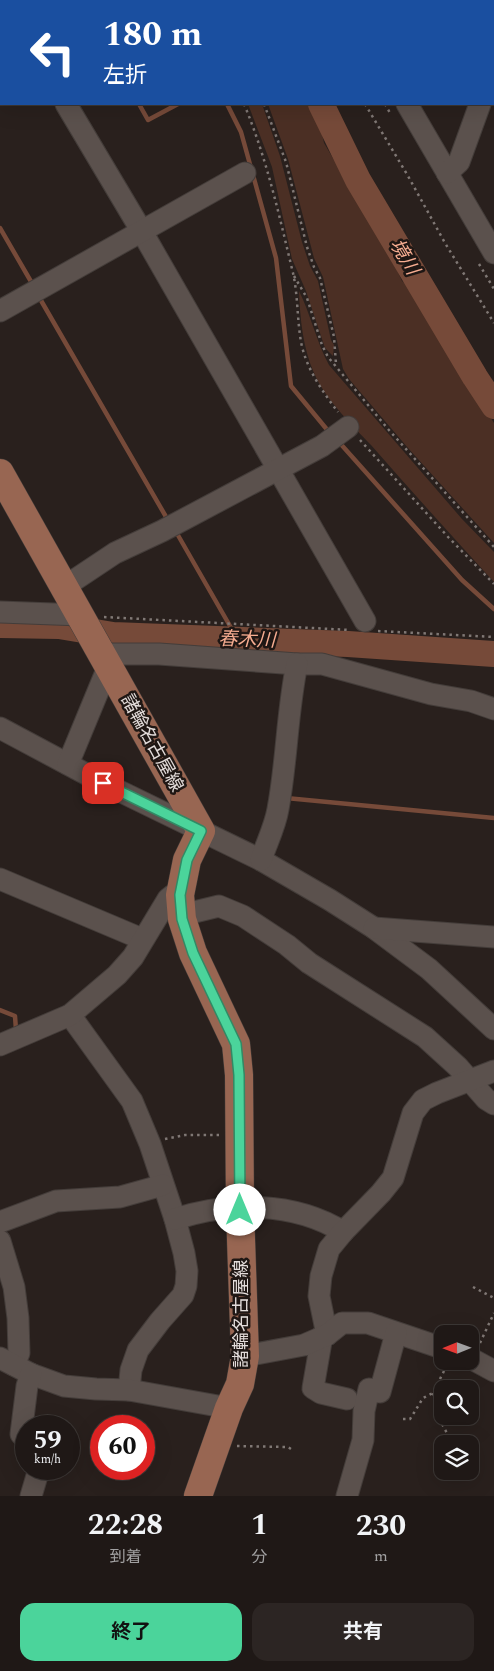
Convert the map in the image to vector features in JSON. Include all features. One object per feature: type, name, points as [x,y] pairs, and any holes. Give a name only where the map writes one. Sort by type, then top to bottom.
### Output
[{"type":"main road","name":"諸輪名古屋線","points":[[0,473],[201,831],[187,860],[181,905],[193,953],[236,1044],[239,1075],[240,1207],[245,1356],[240,1384],[198,1496]]},
{"type":"street","points":[[67,105],[141,230],[365,627]]},
{"type":"street","points":[[408,105],[494,253]]},
{"type":"street","points":[[447,172],[459,162],[480,105]]},
{"type":"street","points":[[0,311],[245,173]]},
{"type":"street","points":[[64,587],[115,553],[162,531],[322,446],[348,427]]},
{"type":"street","points":[[0,612],[82,618]]},
{"type":"street","points":[[68,764],[106,672],[104,656],[160,654],[297,664],[322,664],[431,694],[472,701],[494,710]]},
{"type":"street","points":[[261,860],[278,812],[286,757],[291,691],[297,664]]},
{"type":"street","points":[[0,728],[103,783],[261,860],[330,900],[374,928],[429,969],[494,1029]]},
{"type":"street","points":[[0,879],[142,939]]},
{"type":"street","points":[[0,1045],[70,1015],[117,975],[133,957],[142,939],[168,899],[173,895],[181,905],[220,906],[243,916],[287,945],[309,963],[425,1037],[458,1066],[486,1099],[494,1104]]},
{"type":"street","points":[[374,928],[494,937]]},
{"type":"street","points":[[70,1015],[132,1101],[150,1144],[175,1219],[184,1254],[186,1286],[180,1300],[160,1320],[138,1350],[129,1390]]},
{"type":"street","points":[[347,1399],[322,1394],[313,1388],[325,1335],[320,1296],[321,1276],[329,1249],[393,1178],[413,1113],[423,1100],[494,1070]]},
{"type":"street","points":[[0,1222],[56,1201],[120,1197],[163,1185]]},
{"type":"street","points":[[175,1219],[198,1212],[240,1207],[295,1212],[343,1232]]},
{"type":"street","points":[[0,1241],[14,1287],[18,1318],[19,1353],[15,1366],[27,1386],[23,1415]]},
{"type":"street","points":[[245,1356],[304,1345],[325,1335],[342,1323],[368,1324],[434,1345]]},
{"type":"street","points":[[348,1496],[363,1440],[364,1411],[369,1389],[380,1392],[396,1333]]},
{"type":"street","points":[[479,1363],[494,1371]]},
{"type":"street","points":[[15,1366],[64,1386],[129,1390],[230,1408]]},
{"type":"street","points":[[32,1496],[36,1480]]},
{"type":"path","points":[[244,105],[266,161],[293,274],[301,342],[309,368],[348,427],[448,538],[494,584]]},
{"type":"path","points":[[264,105],[286,162],[307,247],[320,278],[334,337],[336,365]]},
{"type":"path","points":[[366,105],[445,243],[494,323]]},
{"type":"path","points":[[293,274],[307,298],[322,345],[328,357],[388,429],[494,547]]},
{"type":"path","points":[[82,618],[91,616],[136,620],[365,627],[494,637]]},
{"type":"path","points":[[150,1144],[155,1141],[185,1135],[240,1136]]},
{"type":"path","points":[[473,1287],[494,1298]]},
{"type":"path","points":[[479,1343],[494,1313]]},
{"type":"path","points":[[403,1419],[410,1419],[423,1398],[433,1393],[444,1370]]},
{"type":"path","points":[[433,1393],[442,1424],[448,1435]]},
{"type":"path","points":[[216,1446],[288,1446],[294,1451]]},
{"type":"shaded area","points":[[248,105],[262,105],[280,156],[302,242],[310,266],[318,281],[331,340],[334,345],[333,356],[325,348],[306,291],[292,259],[272,167]]},
{"type":"shaded area","points":[[268,105],[309,105],[321,129],[324,143],[389,253],[402,281],[415,292],[428,312],[494,423],[494,543],[408,448],[349,379],[343,369],[323,277],[314,258],[288,159]]},
{"type":"shaded area","points":[[299,291],[329,365],[462,519],[494,552],[494,582],[325,392],[314,373],[307,354],[301,323]]},
{"type":"waterway","points":[[140,105],[148,120],[176,105]]},
{"type":"waterway","points":[[228,105],[241,132],[251,168]]},
{"type":"waterway","name":"境川","points":[[321,105],[358,180],[494,406]]},
{"type":"waterway","points":[[253,175],[276,258],[291,386],[329,432]]},
{"type":"waterway","points":[[0,228],[33,285]]},
{"type":"waterway","points":[[39,297],[169,522]]},
{"type":"waterway","points":[[338,441],[462,580],[494,609]]},
{"type":"waterway","points":[[175,530],[238,640]]},
{"type":"waterway","name":"春木川","points":[[0,625],[59,626],[113,635],[348,644],[494,654]]},
{"type":"waterway","points":[[286,798],[494,818]]},
{"type":"waterway","points":[[0,1010],[15,1016],[16,1030]]},
{"type":"route","points":[[103,783],[201,831],[187,860],[180,895],[182,919],[193,953],[236,1044],[239,1075],[240,1210]]}]
